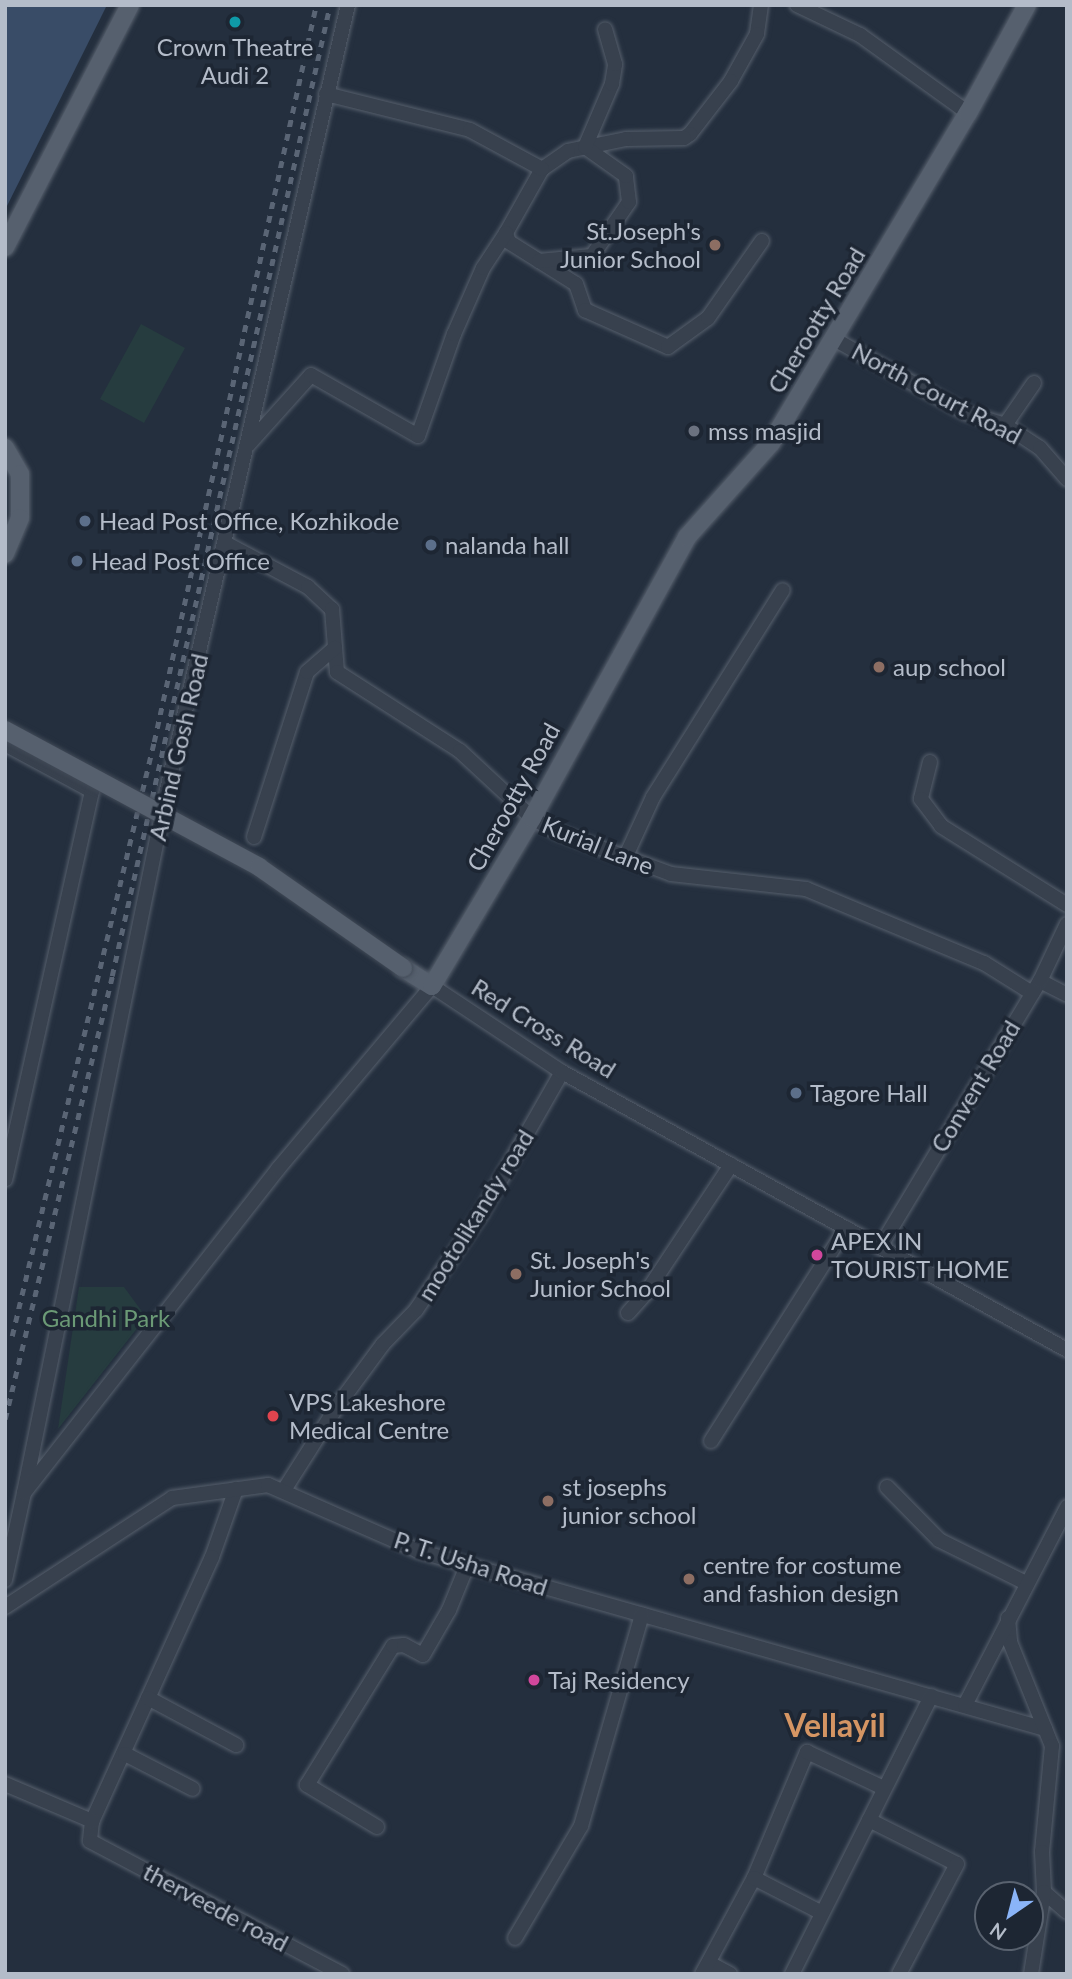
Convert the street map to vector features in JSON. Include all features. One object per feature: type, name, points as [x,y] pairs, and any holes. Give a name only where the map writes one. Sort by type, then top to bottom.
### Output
[{"type":"main road","name":"Cherootty Road","points":[[432,986],[532,818],[687,537],[771,443],[968,113],[1027,5]]},
{"type":"main road","points":[[5,247],[131,6]]},
{"type":"main road","points":[[5,448],[20,474],[20,518],[5,554]]},
{"type":"main road","name":"Red Cross Road","points":[[5,730],[260,867],[432,986]]},
{"type":"street","name":"Arbind Gosh Road","points":[[24,1493],[167,790],[348,5]]},
{"type":"street","points":[[247,446],[311,375],[418,436],[454,334],[483,268],[542,169],[568,150],[626,139],[684,138],[690,134],[731,81],[757,34],[761,5]]},
{"type":"street","points":[[797,5],[860,35],[968,113]]},
{"type":"street","points":[[585,147],[612,84],[615,64],[606,29]]},
{"type":"street","points":[[326,94],[470,130],[542,169]]},
{"type":"street","points":[[539,261],[592,256],[629,202],[625,176],[585,147]]},
{"type":"street","points":[[506,233],[509,242],[576,284],[585,310],[668,347],[708,318],[762,241]]},
{"type":"street","name":"North Court Road","points":[[834,339],[966,413],[1005,425],[1040,448],[1067,480]]},
{"type":"street","points":[[1005,425],[1034,383]]},
{"type":"street","name":"Kurial Lane","points":[[225,543],[307,587],[332,609],[337,672],[460,751],[532,818],[625,858],[671,874],[806,889],[1036,987],[1067,995]]},
{"type":"street","points":[[625,858],[681,750],[783,590]]},
{"type":"street","points":[[254,837],[307,672],[335,648]]},
{"type":"street","points":[[5,744],[92,791],[5,1179]]},
{"type":"street","points":[[930,762],[921,799],[941,826],[1067,905]]},
{"type":"street","name":"Convent Road","points":[[880,1247],[1036,987],[1067,923]]},
{"type":"street","name":"Cherootty Road","points":[[5,1580],[24,1493],[278,1169],[432,986]]},
{"type":"street","name":"Red Cross Road","points":[[432,986],[562,1072],[1067,1350]]},
{"type":"street","name":"mootolikandy road","points":[[284,1490],[338,1405],[383,1344],[416,1310],[481,1214],[562,1072]]},
{"type":"street","points":[[628,1313],[682,1242],[731,1165]]},
{"type":"street","points":[[711,1441],[846,1228]]},
{"type":"street","name":"P. T. Usha Road","points":[[5,1607],[172,1499],[268,1485],[418,1551],[1045,1729]]},
{"type":"street","points":[[887,1488],[939,1541],[1026,1583]]},
{"type":"street","points":[[5,1784],[92,1821],[125,1754],[212,1557],[236,1489]]},
{"type":"street","points":[[965,1705],[1067,1507]]},
{"type":"street","points":[[377,1826],[307,1785],[393,1646],[404,1645],[423,1655],[449,1610],[467,1566]]},
{"type":"street","points":[[514,1938],[581,1826],[642,1615]]},
{"type":"street","points":[[1008,1618],[1010,1642],[1052,1746],[1042,1852],[1043,1881]]},
{"type":"street","points":[[792,1974],[931,1696]]},
{"type":"street","points":[[148,1698],[236,1745]]},
{"type":"street","points":[[730,1974],[706,1968],[754,1878],[807,1752],[884,1788]]},
{"type":"street","points":[[125,1754],[192,1789]]},
{"type":"street","points":[[869,1820],[957,1864],[899,1974]]},
{"type":"street","name":"therveede road","points":[[92,1821],[90,1842],[342,1974]]},
{"type":"street","points":[[754,1878],[822,1913]]},
{"type":"street","points":[[1044,1892],[1067,1912]]},
{"type":"street","points":[[1031,1974],[1035,1951]]},
{"type":"green space","points":[[141,324],[185,348],[144,423],[100,399]]},
{"type":"green space","name":"Gandhi Park","points":[[79,1287],[124,1287],[146,1317],[58,1429]]},
{"type":"water","points":[[5,5],[107,5],[5,210]]},
{"type":"railway","points":[[12,1336],[154,742],[316,5]]},
{"type":"railway","points":[[5,1419],[112,976],[330,5]]},
{"type":"place","name":"Crown Theatre Audi 2","points":[[235,22]]},
{"type":"place","name":"St.Joseph's Junior School","points":[[715,245]]},
{"type":"place","name":"mss masjid","points":[[694,431]]},
{"type":"place","name":"Head Post Office, Kozhikode","points":[[85,521]]},
{"type":"place","name":"nalanda hall","points":[[431,545]]},
{"type":"place","name":"Head Post Office","points":[[77,561]]},
{"type":"place","name":"aup school","points":[[879,667]]},
{"type":"place","name":"Tagore Hall","points":[[796,1093]]},
{"type":"place","name":"APEX IN TOURIST HOME","points":[[817,1255]]},
{"type":"place","name":"St. Joseph's Junior School","points":[[516,1274]]},
{"type":"place","name":"VPS Lakeshore Medical Centre","points":[[273,1416]]},
{"type":"place","name":"st josephs junior school","points":[[548,1501]]},
{"type":"place","name":"centre for costume and fashion design","points":[[689,1579]]},
{"type":"place","name":"Taj Residency","points":[[534,1680]]},
{"type":"district","name":"Vellayil","points":[[835,1725]]}]
